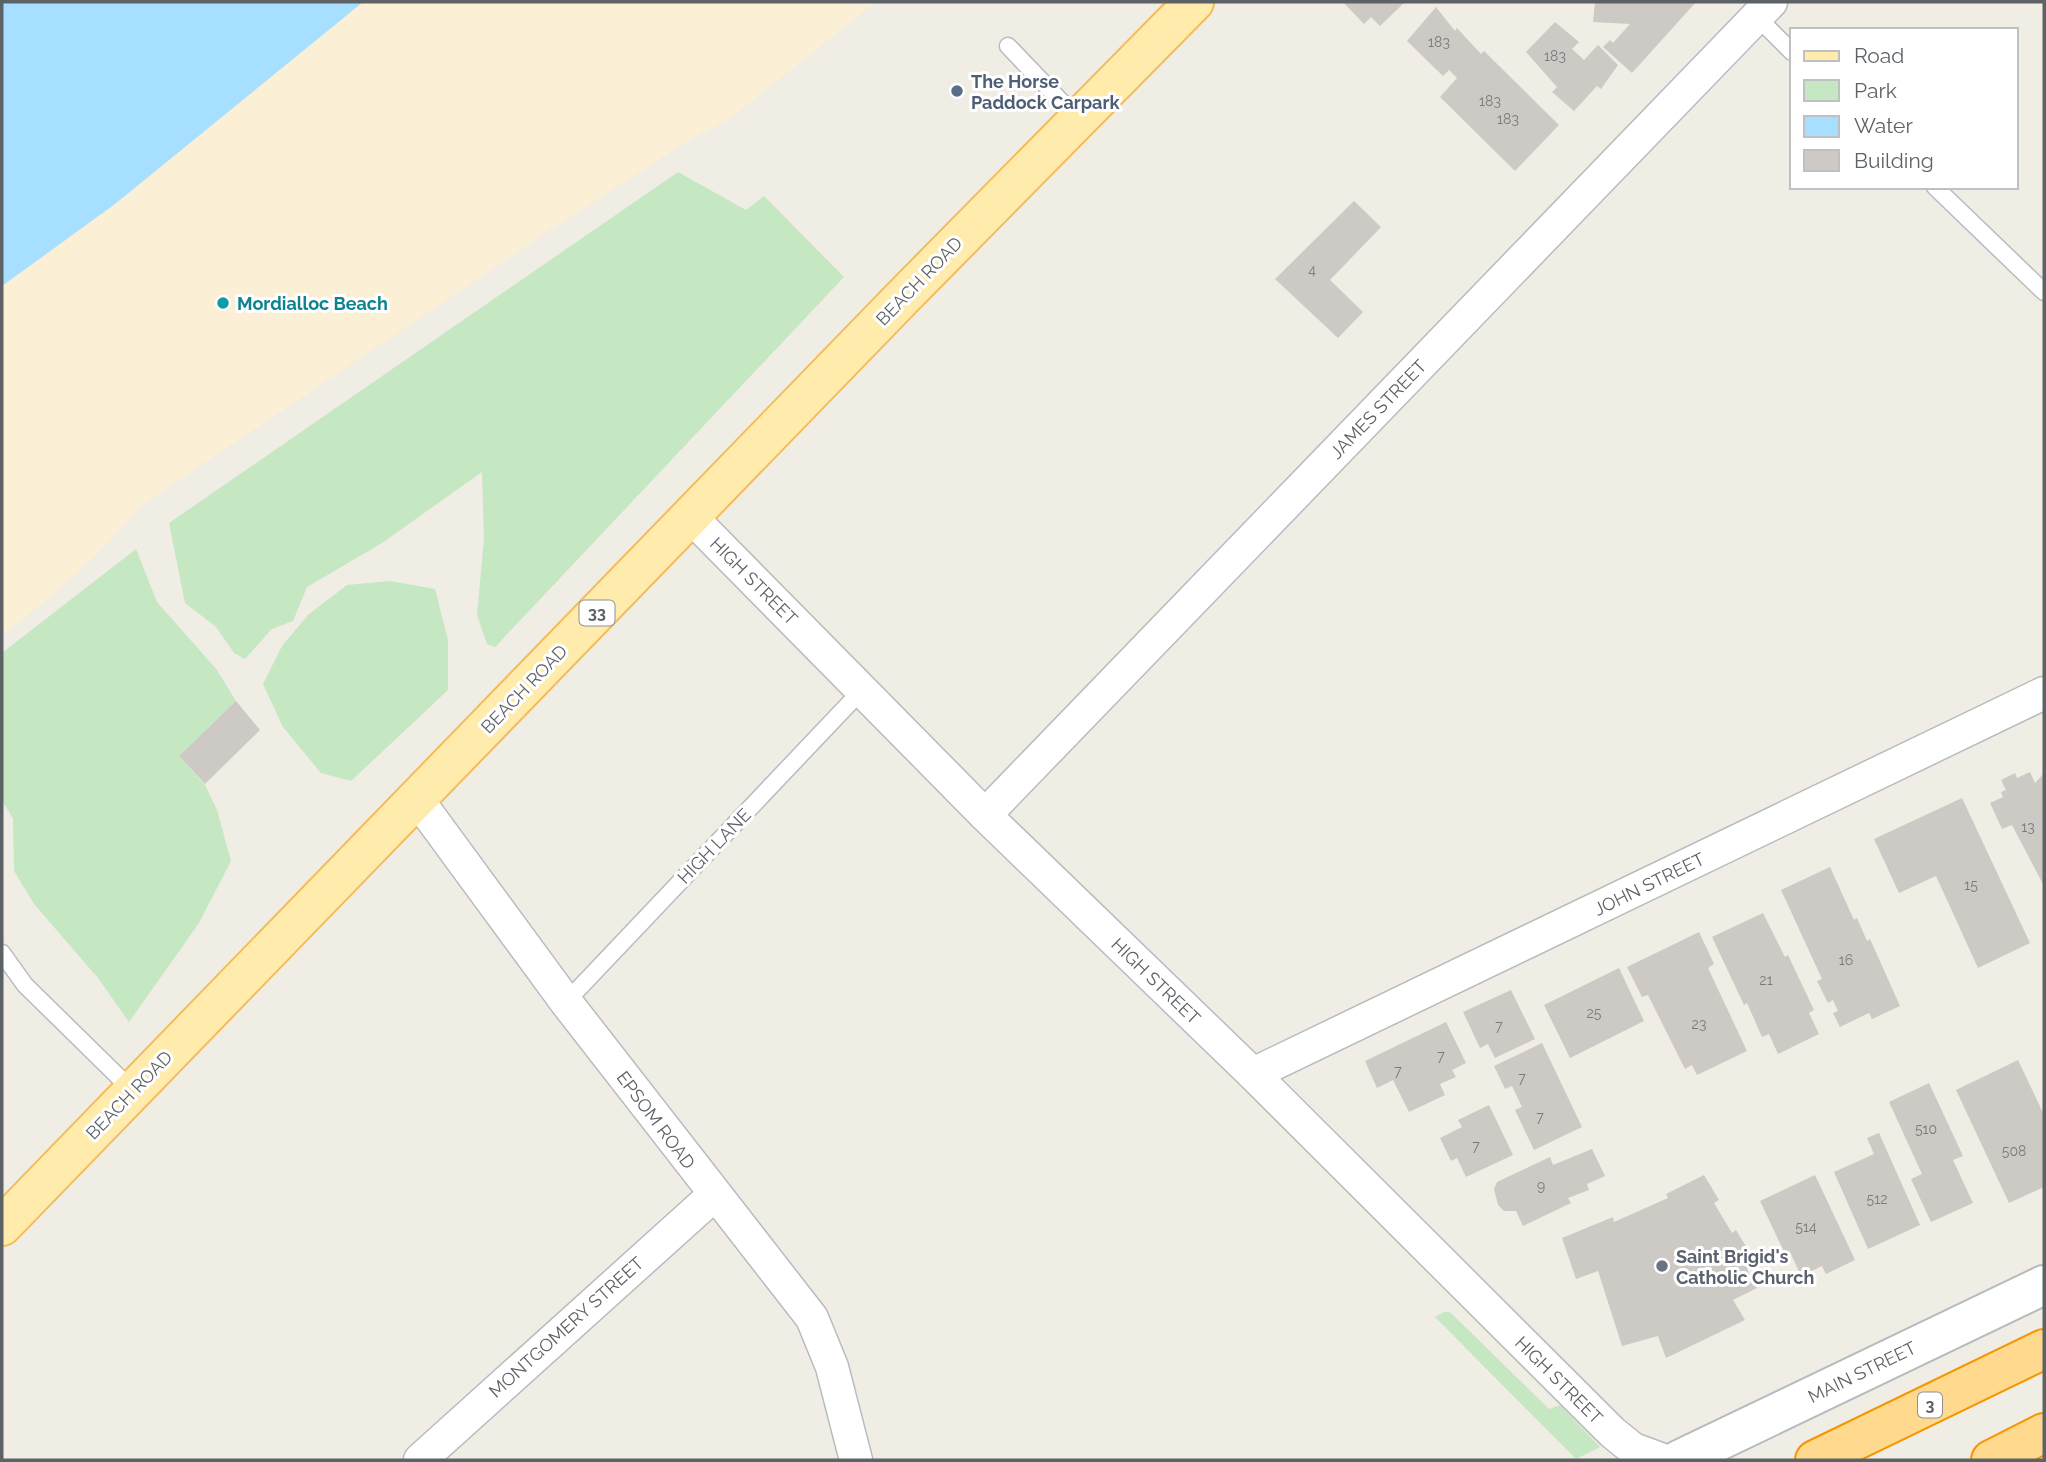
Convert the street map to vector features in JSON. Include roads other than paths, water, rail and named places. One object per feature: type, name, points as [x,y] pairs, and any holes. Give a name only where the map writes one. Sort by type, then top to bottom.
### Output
[{"type":"highway","name":"3","points":[[1815,1460],[2044,1349]]},
{"type":"highway","points":[[1991,1460],[2044,1433]]},
{"type":"main road","name":"BEACH ROAD","points":[[2,1226],[1077,119],[1194,2]]},
{"type":"street","name":"JAMES STREET","points":[[985,815],[1764,10]]},
{"type":"street","name":"HIGH STREET","points":[[691,517],[985,815],[1253,1074],[1628,1452],[1663,1460]]},
{"type":"street","name":"JOHN STREET","points":[[1253,1074],[2044,693]]},
{"type":"street","name":"EPSOM ROAD","points":[[417,799],[566,1002],[811,1318],[832,1367],[856,1460]]},
{"type":"street","name":"MONTGOMERY STREET","points":[[420,1460],[713,1195]]},
{"type":"street","name":"MAIN STREET","points":[[1679,1460],[2044,1285]]},
{"type":"lane","points":[[1764,10],[1790,49]]},
{"type":"lane","points":[[1008,46],[1077,119]]},
{"type":"lane","points":[[1937,189],[2044,292]]},
{"type":"lane","name":"HIGH LANE","points":[[566,1002],[862,690]]},
{"type":"lane","points":[[2,953],[25,985],[133,1091]]},
{"type":"water","points":[[2,2],[363,2],[115,204],[2,286]]},
{"type":"place","name":"The Horse Paddock Carpark","points":[[957,91]]},
{"type":"place","name":"Mordialloc Beach","points":[[223,303]]},
{"type":"place","name":"Saint Brigid's Catholic Church","points":[[1662,1266]]}]
